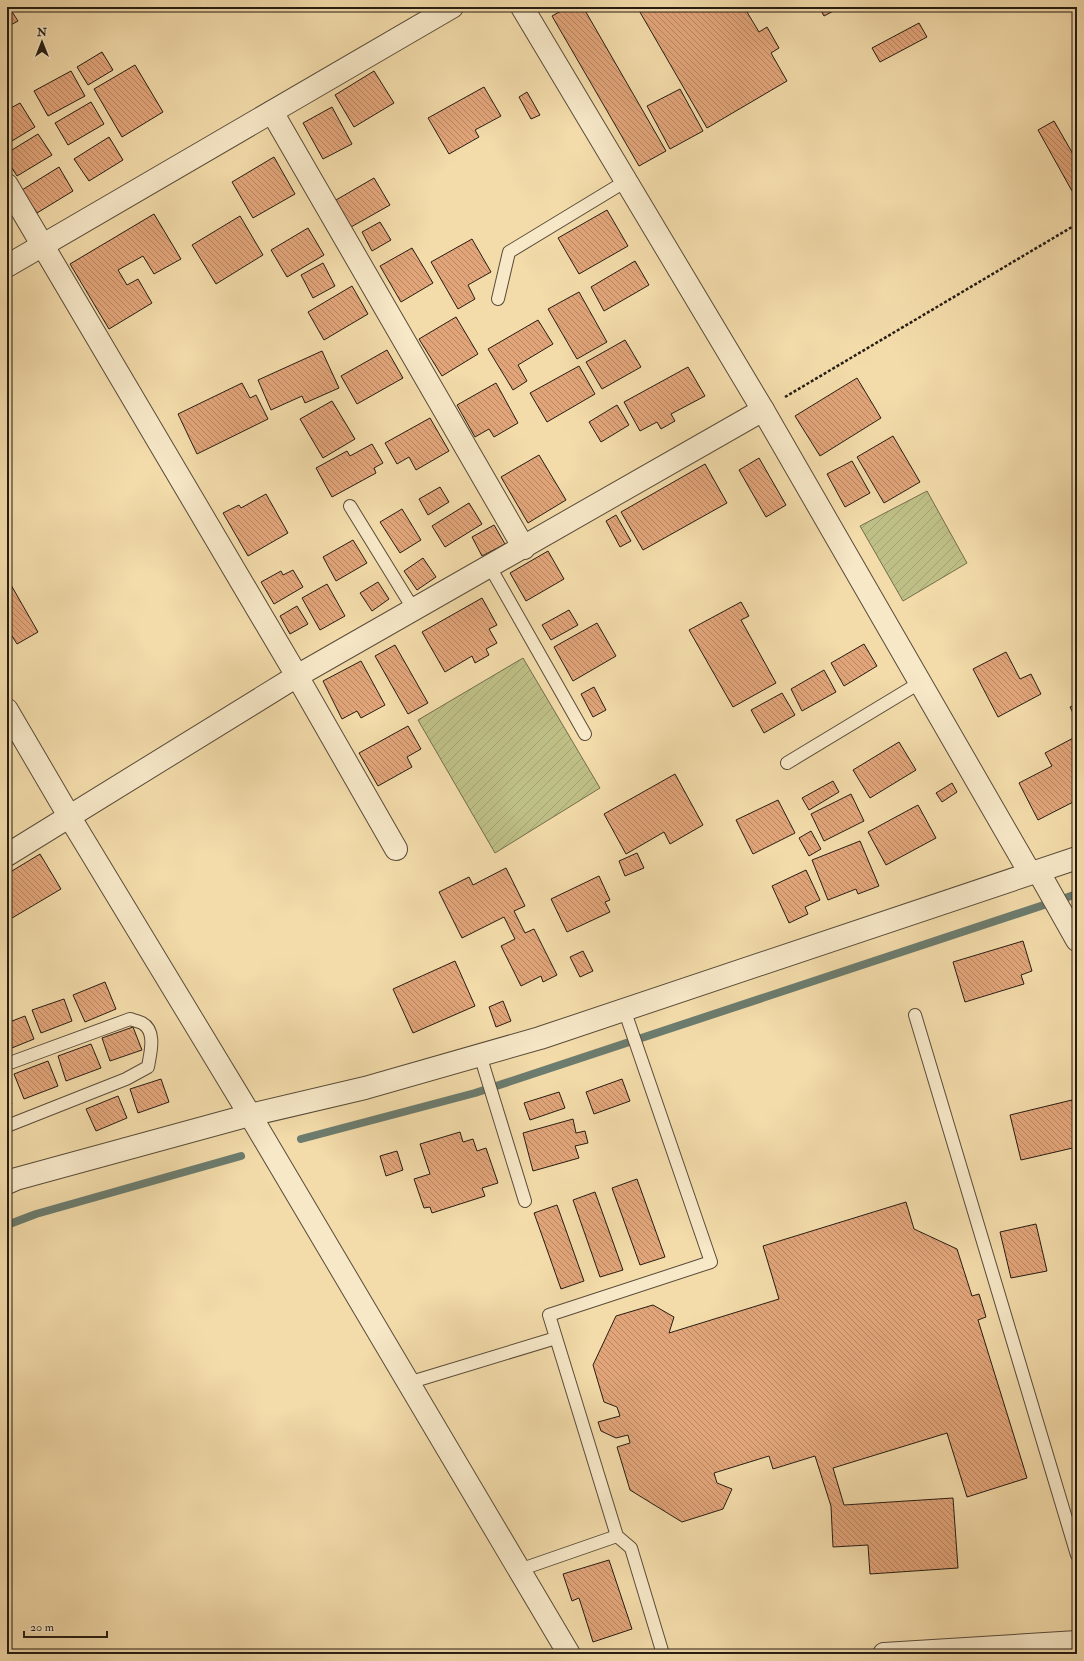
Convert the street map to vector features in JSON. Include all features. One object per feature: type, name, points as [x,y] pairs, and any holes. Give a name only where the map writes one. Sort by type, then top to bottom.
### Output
[{"type":"street","points":[[7,266],[452,7]]},
{"type":"street","points":[[522,7],[763,410],[921,682],[1034,872],[1050,893],[1077,940]]},
{"type":"street","points":[[272,112],[524,548]]},
{"type":"street","points":[[7,185],[297,676],[396,849]]},
{"type":"street","points":[[7,855],[297,676],[524,548],[763,410]]},
{"type":"street","points":[[7,710],[69,816],[250,1115],[569,1654]]},
{"type":"street","points":[[7,1183],[16,1179],[250,1115],[365,1088],[540,1038],[1077,858]]},
{"type":"street","points":[[884,1654],[929,1653],[1077,1642]]},
{"type":"lane","points":[[498,299],[509,252],[626,181]]},
{"type":"lane","points":[[350,506],[414,610]]},
{"type":"lane","points":[[490,567],[585,734]]},
{"type":"lane","points":[[788,764],[921,682]]},
{"type":"lane","points":[[624,1009],[711,1262],[549,1315],[617,1536],[631,1548],[663,1654]]},
{"type":"lane","points":[[915,1015],[1077,1556]]},
{"type":"lane","points":[[7,1064],[130,1019],[143,1024],[151,1035],[151,1052],[148,1067],[126,1079],[7,1126]]},
{"type":"lane","points":[[480,1055],[525,1201]]},
{"type":"lane","points":[[408,1383],[556,1338]]},
{"type":"lane","points":[[519,1570],[617,1536]]},
{"type":"path","points":[[763,410],[1077,224]]},
{"type":"green space","points":[[927,491],[967,563],[903,601],[860,526]]},
{"type":"green space","points":[[523,658],[600,788],[495,853],[418,720]]},
{"type":"building","points":[[7,7],[9,7],[18,21],[7,27]]},
{"type":"building","points":[[568,7],[583,7],[666,151],[639,166],[552,16]]},
{"type":"building","points":[[637,7],[744,7],[759,32],[767,27],[779,48],[771,53],[787,81],[707,128]]},
{"type":"building","points":[[819,7],[841,7],[824,16]]},
{"type":"building","points":[[919,23],[927,37],[880,62],[872,48]]},
{"type":"building","points":[[102,52],[113,70],[88,85],[77,67]]},
{"type":"building","points":[[135,65],[163,112],[122,137],[94,89]]},
{"type":"building","points":[[71,71],[85,96],[48,116],[34,91]]},
{"type":"building","points":[[374,71],[394,103],[354,127],[335,95]]},
{"type":"building","points":[[484,87],[501,116],[475,130],[479,137],[449,154],[428,118]]},
{"type":"building","points":[[680,89],[703,131],[670,149],[647,106]]},
{"type":"building","points":[[527,92],[540,115],[531,119],[519,97]]},
{"type":"building","points":[[91,102],[104,124],[68,145],[55,123]]},
{"type":"building","points":[[20,103],[35,127],[7,144],[7,110]]},
{"type":"building","points":[[332,107],[352,144],[323,159],[303,123]]},
{"type":"building","points":[[1054,121],[1077,161],[1077,188],[1072,191],[1038,130]]},
{"type":"building","points":[[38,134],[52,155],[17,176],[7,160],[7,153]]},
{"type":"building","points":[[109,137],[123,160],[89,181],[74,159]]},
{"type":"building","points":[[274,157],[295,194],[253,218],[232,182]]},
{"type":"building","points":[[59,167],[73,191],[37,213],[22,190]]},
{"type":"building","points":[[374,178],[390,205],[351,227],[336,200]]},
{"type":"building","points":[[607,210],[628,246],[579,274],[558,238]]},
{"type":"building","points":[[154,214],[181,259],[154,274],[143,256],[118,270],[127,285],[138,279],[152,303],[109,329],[70,264]]},
{"type":"building","points":[[240,216],[263,255],[216,284],[192,245]]},
{"type":"building","points":[[380,222],[391,240],[372,251],[362,232]]},
{"type":"building","points":[[308,228],[324,255],[287,277],[271,250]]},
{"type":"building","points":[[472,239],[491,272],[468,285],[475,299],[458,309],[431,262]]},
{"type":"building","points":[[412,248],[433,283],[401,302],[380,266]]},
{"type":"building","points":[[635,261],[649,285],[604,311],[591,287]]},
{"type":"building","points":[[323,263],[335,286],[313,298],[301,275]]},
{"type":"building","points":[[352,286],[368,314],[324,340],[308,312]]},
{"type":"building","points":[[579,292],[607,342],[577,359],[548,309]]},
{"type":"building","points":[[456,317],[478,354],[442,376],[419,339]]},
{"type":"building","points":[[538,320],[553,344],[518,365],[527,381],[513,390],[488,349]]},
{"type":"building","points":[[625,340],[641,367],[602,389],[586,362]]},
{"type":"building","points":[[387,350],[403,378],[357,404],[341,376]]},
{"type":"building","points":[[322,351],[339,388],[305,403],[302,396],[271,410],[258,380]]},
{"type":"building","points":[[579,366],[595,394],[547,422],[530,393]]},
{"type":"building","points":[[688,367],[705,396],[671,414],[675,421],[661,429],[657,422],[640,431],[624,402]]},
{"type":"building","points":[[857,378],[881,418],[820,456],[795,416]]},
{"type":"building","points":[[242,383],[250,398],[256,395],[268,419],[197,454],[178,414]]},
{"type":"building","points":[[496,383],[518,423],[494,437],[489,429],[475,437],[457,405]]},
{"type":"building","points":[[332,401],[355,439],[323,458],[300,419]]},
{"type":"building","points":[[617,405],[629,425],[601,442],[589,422]]},
{"type":"building","points":[[430,418],[449,451],[416,470],[409,457],[397,464],[385,443]]},
{"type":"building","points":[[893,436],[920,482],[884,503],[857,457]]},
{"type":"building","points":[[372,444],[383,463],[374,468],[376,473],[332,497],[316,468],[347,451],[350,456]]},
{"type":"building","points":[[539,455],[566,500],[528,523],[501,477]]},
{"type":"building","points":[[759,458],[786,505],[766,517],[739,470]]},
{"type":"building","points":[[852,461],[870,493],[845,507],[827,474]]},
{"type":"building","points":[[705,464],[727,503],[643,550],[621,512]]},
{"type":"building","points":[[440,487],[449,502],[428,515],[419,499]]},
{"type":"building","points":[[266,494],[288,533],[248,556],[223,513],[239,505],[241,508]]},
{"type":"building","points":[[469,503],[482,524],[445,547],[432,526]]},
{"type":"building","points":[[402,509],[421,540],[400,553],[380,522]]},
{"type":"building","points":[[616,515],[631,541],[620,547],[606,521]]},
{"type":"building","points":[[494,525],[505,544],[482,556],[472,537]]},
{"type":"building","points":[[353,540],[367,563],[336,581],[323,557]]},
{"type":"building","points":[[548,551],[564,579],[526,601],[510,573]]},
{"type":"building","points":[[423,558],[436,577],[417,590],[404,571]]},
{"type":"building","points":[[293,570],[303,587],[274,604],[261,582],[281,571],[283,575]]},
{"type":"building","points":[[7,578],[38,632],[17,644],[7,628]]},
{"type":"building","points":[[378,582],[389,599],[372,611],[360,593]]},
{"type":"building","points":[[327,584],[345,616],[320,630],[302,598]]},
{"type":"building","points":[[482,598],[497,625],[489,629],[497,643],[486,649],[489,655],[475,663],[472,656],[445,672],[422,632]]},
{"type":"building","points":[[741,602],[749,616],[741,620],[776,683],[733,707],[689,630]]},
{"type":"building","points":[[297,606],[308,624],[290,634],[280,616]]},
{"type":"building","points":[[569,610],[578,625],[551,640],[542,625]]},
{"type":"building","points":[[597,623],[616,656],[573,681],[554,647]]},
{"type":"building","points":[[864,644],[877,666],[844,686],[831,663]]},
{"type":"building","points":[[395,645],[428,703],[408,714],[375,656]]},
{"type":"building","points":[[1006,652],[1020,679],[1031,674],[1041,694],[998,717],[973,669]]},
{"type":"building","points":[[361,661],[385,705],[361,718],[357,711],[342,719],[323,681]]},
{"type":"building","points":[[824,670],[836,692],[802,711],[791,689]]},
{"type":"building","points":[[594,687],[606,710],[593,717],[581,694]]},
{"type":"building","points":[[782,693],[795,715],[764,733],[751,710]]},
{"type":"building","points":[[1077,704],[1077,721],[1070,707]]},
{"type":"building","points":[[408,726],[421,749],[407,757],[412,767],[378,786],[359,753]]},
{"type":"building","points":[[1077,736],[1077,800],[1038,820],[1019,783],[1052,766],[1045,753]]},
{"type":"building","points":[[899,742],[916,770],[870,798],[853,770]]},
{"type":"building","points":[[675,774],[703,825],[670,844],[664,832],[626,854],[604,814]]},
{"type":"building","points":[[833,781],[839,792],[809,810],[802,798]]},
{"type":"building","points":[[952,783],[957,792],[942,802],[936,793]]},
{"type":"building","points":[[851,794],[864,821],[824,841],[811,814]]},
{"type":"building","points":[[778,800],[795,833],[753,854],[736,820]]},
{"type":"building","points":[[918,805],[936,838],[886,865],[868,832]]},
{"type":"building","points":[[811,831],[821,849],[809,856],[799,838]]},
{"type":"building","points":[[860,841],[879,886],[858,894],[856,889],[828,900],[812,860]]},
{"type":"building","points":[[637,853],[644,868],[625,876],[619,861]]},
{"type":"building","points":[[40,854],[61,889],[7,921],[7,874]]},
{"type":"building","points":[[506,868],[525,906],[514,911],[525,933],[534,929],[557,975],[543,982],[541,976],[521,986],[501,946],[515,939],[504,917],[462,938],[439,892],[469,877],[473,885]]},
{"type":"building","points":[[806,870],[820,900],[805,907],[808,914],[789,923],[772,886]]},
{"type":"building","points":[[599,876],[610,900],[605,902],[610,912],[567,932],[551,899]]},
{"type":"building","points":[[1023,941],[1032,971],[1021,975],[1024,984],[965,1002],[953,962]]},
{"type":"building","points":[[583,951],[593,971],[580,977],[570,957]]},
{"type":"building","points":[[455,961],[475,1006],[413,1033],[393,989]]},
{"type":"building","points":[[105,982],[116,1009],[85,1022],[73,995]]},
{"type":"building","points":[[64,999],[72,1021],[41,1033],[32,1010]]},
{"type":"building","points":[[503,1001],[511,1021],[496,1027],[489,1007]]},
{"type":"building","points":[[25,1016],[34,1039],[7,1050],[7,1023]]},
{"type":"building","points":[[133,1027],[142,1050],[110,1061],[102,1038]]},
{"type":"building","points":[[91,1044],[101,1068],[66,1081],[58,1056]]},
{"type":"building","points":[[48,1061],[58,1086],[24,1099],[14,1074]]},
{"type":"building","points":[[161,1079],[169,1102],[138,1113],[130,1089]]},
{"type":"building","points":[[622,1079],[630,1101],[594,1114],[586,1092]]},
{"type":"building","points":[[7,1092],[12,1104],[7,1106]]},
{"type":"building","points":[[559,1092],[565,1108],[530,1120],[524,1103]]},
{"type":"building","points":[[118,1096],[127,1118],[96,1131],[86,1109]]},
{"type":"building","points":[[1072,1100],[1077,1122],[1077,1147],[1021,1160],[1010,1115]]},
{"type":"building","points":[[573,1119],[576,1133],[585,1131],[588,1143],[575,1146],[579,1158],[533,1171],[523,1133]]},
{"type":"building","points":[[460,1132],[463,1142],[473,1139],[477,1151],[486,1148],[498,1183],[482,1188],[485,1196],[432,1213],[430,1207],[424,1208],[414,1179],[430,1174],[420,1144]]},
{"type":"building","points":[[397,1151],[403,1170],[386,1176],[380,1156]]},
{"type":"building","points":[[637,1179],[665,1257],[640,1265],[612,1188]]},
{"type":"building","points":[[595,1192],[623,1270],[600,1277],[573,1200]]},
{"type":"building","points":[[906,1202],[914,1229],[957,1249],[972,1296],[979,1294],[986,1317],[978,1320],[1027,1478],[967,1497],[947,1433],[833,1468],[844,1505],[953,1498],[958,1568],[870,1574],[868,1545],[833,1547],[831,1506],[815,1456],[773,1469],[769,1456],[714,1473],[717,1483],[732,1489],[723,1509],[682,1522],[630,1490],[617,1447],[630,1443],[628,1435],[616,1438],[601,1431],[598,1422],[620,1416],[617,1407],[604,1402],[593,1365],[616,1316],[653,1305],[674,1317],[669,1333],[779,1299],[763,1246]]},
{"type":"building","points":[[557,1205],[584,1281],[561,1289],[534,1213]]},
{"type":"building","points":[[1036,1224],[1047,1271],[1011,1278],[1000,1232]]},
{"type":"building","points":[[609,1560],[632,1629],[593,1642],[579,1598],[572,1601],[563,1574]]},
{"type":"waterway","points":[[301,1139],[475,1093],[1077,894]]},
{"type":"waterway","points":[[7,1225],[36,1214],[241,1156]]}]
